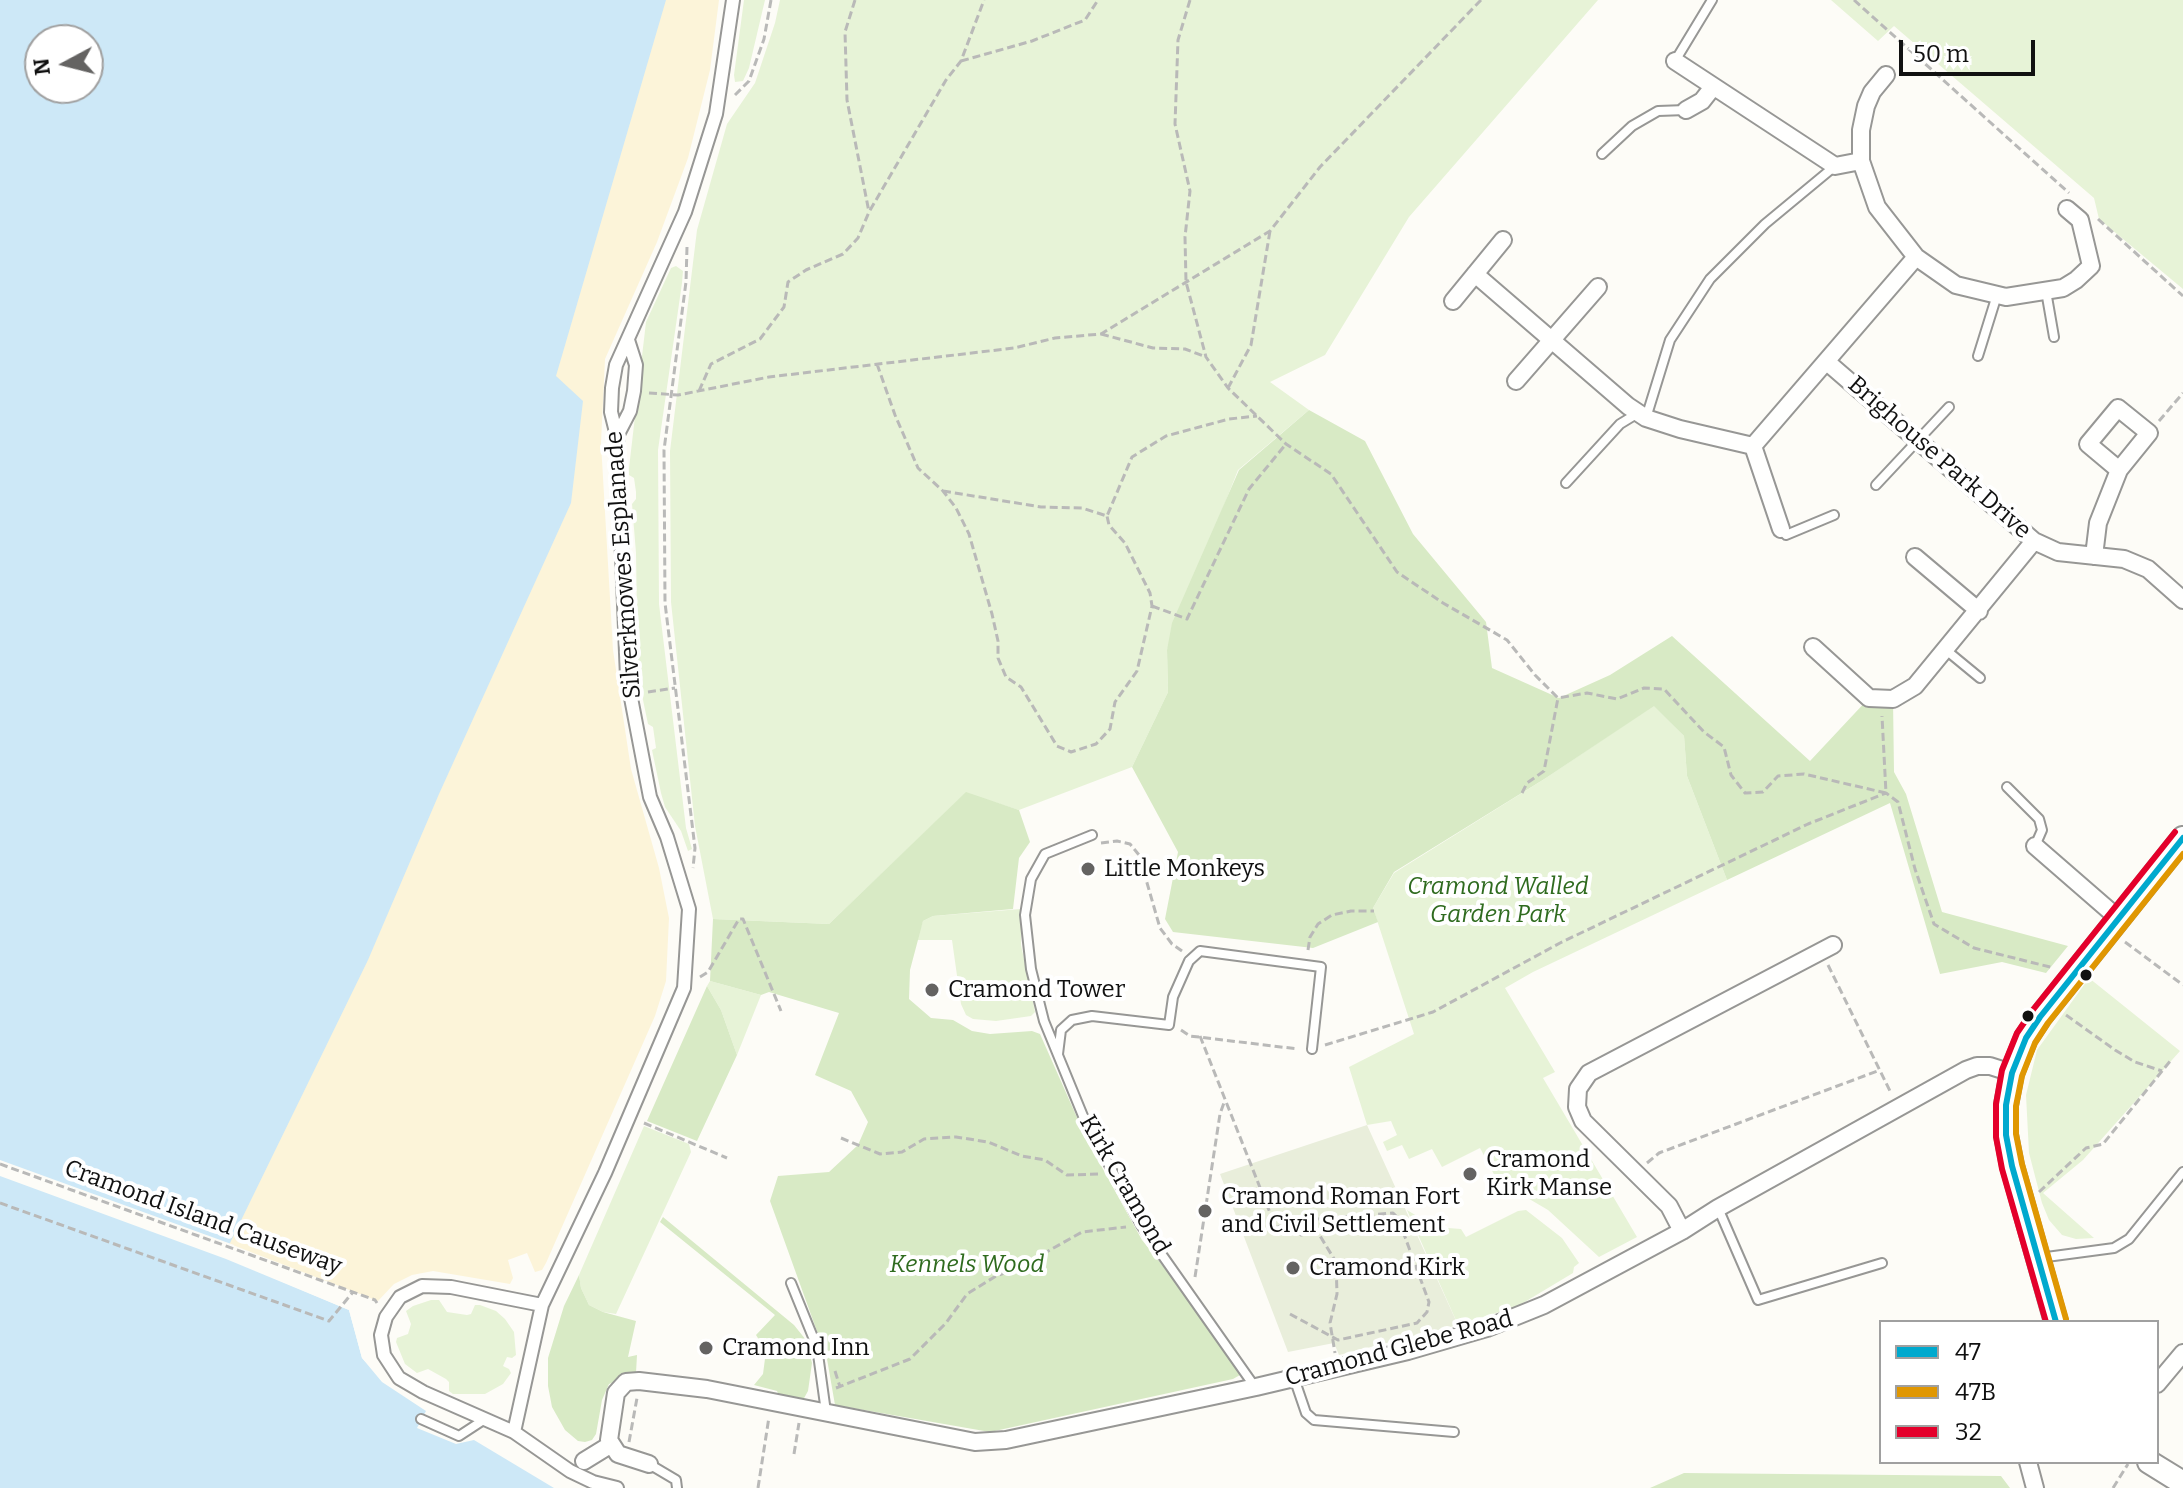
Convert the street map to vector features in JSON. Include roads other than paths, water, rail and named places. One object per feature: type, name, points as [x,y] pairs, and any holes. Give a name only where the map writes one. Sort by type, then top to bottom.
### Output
[{"type":"street","name":"Silverknowes Esplanade","points":[[514,1432],[542,1305],[629,1117],[684,988],[689,909],[667,837],[650,797],[627,677],[617,436],[611,412],[612,388],[616,365],[685,212],[716,114],[733,0]]},
{"type":"street","points":[[1675,61],[1835,166],[1861,161]]},
{"type":"street","points":[[1886,75],[1872,92],[1866,106],[1861,130],[1861,161],[1877,207],[1916,257],[1956,285],[2006,297],[2063,288],[2076,280],[2091,266],[2080,220],[2072,205]]},
{"type":"street","points":[[1686,110],[1702,101],[1713,87]]},
{"type":"street","points":[[1453,301],[1503,240]]},
{"type":"street","points":[[1753,446],[1916,257]]},
{"type":"street","points":[[1475,274],[1643,415],[1680,429],[1753,446]]},
{"type":"street","points":[[1516,381],[1598,287]]},
{"type":"street","points":[[617,436],[630,411],[634,391],[636,365],[628,340]]},
{"type":"street","name":"Brighouse Park Drive","points":[[1827,362],[2034,541],[2058,552],[2124,559],[2148,569],[2183,600]]},
{"type":"street","points":[[2094,556],[2098,523],[2119,470],[2149,433],[2118,408],[2088,444],[2119,470]]},
{"type":"street","points":[[1753,446],[1781,529]]},
{"type":"street","points":[[1813,647],[1869,698],[1893,699],[1915,686],[2034,541]]},
{"type":"street","points":[[1915,557],[1979,611]]},
{"type":"street","points":[[2055,1320],[2006,1135],[2006,1105],[2012,1073],[2026,1038],[2050,1002],[2183,838]]},
{"type":"street","points":[[2035,846],[2114,924]]},
{"type":"street","points":[[1682,1231],[1669,1206],[1583,1121],[1577,1107],[1578,1089],[1589,1073],[1827,948]]},
{"type":"street","name":"Cramond Glebe Road","points":[[610,1445],[608,1436],[618,1388],[626,1382],[707,1389],[975,1442],[1006,1440],[1408,1351],[1524,1314],[1682,1231],[1718,1208],[1977,1066],[1990,1066],[2012,1073]]},
{"type":"street","points":[[542,1305],[451,1287],[422,1286],[400,1297],[386,1317],[381,1335],[384,1355],[399,1378],[423,1392],[514,1432],[577,1466],[593,1482],[617,1488]]},
{"type":"street","points":[[2159,1382],[2183,1353]]},
{"type":"street","points":[[577,1466],[610,1445],[618,1454],[649,1464]]},
{"type":"street","points":[[2029,1464],[2035,1488]]},
{"type":"street","points":[[2152,1464],[2183,1483]]},
{"type":"lane","points":[[1675,61],[1712,0]]},
{"type":"lane","points":[[1602,154],[1632,126],[1658,111],[1686,110]]},
{"type":"lane","points":[[1566,483],[1620,424],[1643,415],[1670,340],[1710,279],[1765,224],[1835,166]]},
{"type":"lane","points":[[2045,291],[2054,337]]},
{"type":"lane","points":[[1978,356],[1997,294]]},
{"type":"lane","points":[[1876,485],[1949,407]]},
{"type":"lane","points":[[1781,529],[1786,535],[1834,515]]},
{"type":"lane","points":[[1946,650],[1980,678]]},
{"type":"lane","points":[[2007,787],[2039,819],[2042,830],[2035,846]]},
{"type":"lane","name":"Kirk Cramond","points":[[1092,835],[1045,854],[1031,879],[1025,915],[1031,969],[1044,1021],[1083,1116],[1141,1225],[1256,1387]]},
{"type":"lane","points":[[1057,1055],[1061,1030],[1072,1020],[1092,1016],[1169,1025],[1173,997],[1192,957],[1200,951],[1321,967],[1312,1049]]},
{"type":"lane","points":[[2038,1258],[2050,1254],[2114,1248],[2129,1239],[2183,1172]]},
{"type":"lane","points":[[1718,1208],[1758,1300],[1882,1263]]},
{"type":"lane","points":[[791,1283],[817,1347],[826,1412]]},
{"type":"lane","points":[[1294,1378],[1306,1413],[1314,1420],[1454,1432]]},
{"type":"lane","points":[[421,1419],[459,1436],[485,1419]]},
{"type":"lane","points":[[649,1464],[676,1480],[677,1488]]},
{"type":"water","points":[[0,0],[666,0],[556,376],[583,401],[571,503],[439,794],[368,960],[230,1243],[226,1258],[349,1310],[362,1358],[382,1382],[426,1411],[417,1428],[456,1444],[474,1440],[554,1488],[0,1488]]},
{"type":"place","name":"Little Monkeys","points":[[1088,869]]},
{"type":"place","name":"Cramond Tower","points":[[932,990]]},
{"type":"place","name":"Cramond Kirk Manse","points":[[1470,1174]]},
{"type":"place","name":"Cramond Roman Fort and Civil Settlement","points":[[1205,1211]]},
{"type":"place","name":"Cramond Kirk","points":[[1293,1268]]},
{"type":"place","name":"Cramond Inn","points":[[706,1348]]},
{"type":"park label","name":"Cramond Walled Garden Park","points":[[1498,901]]},
{"type":"park label","name":"Kennels Wood","points":[[967,1265]]}]
